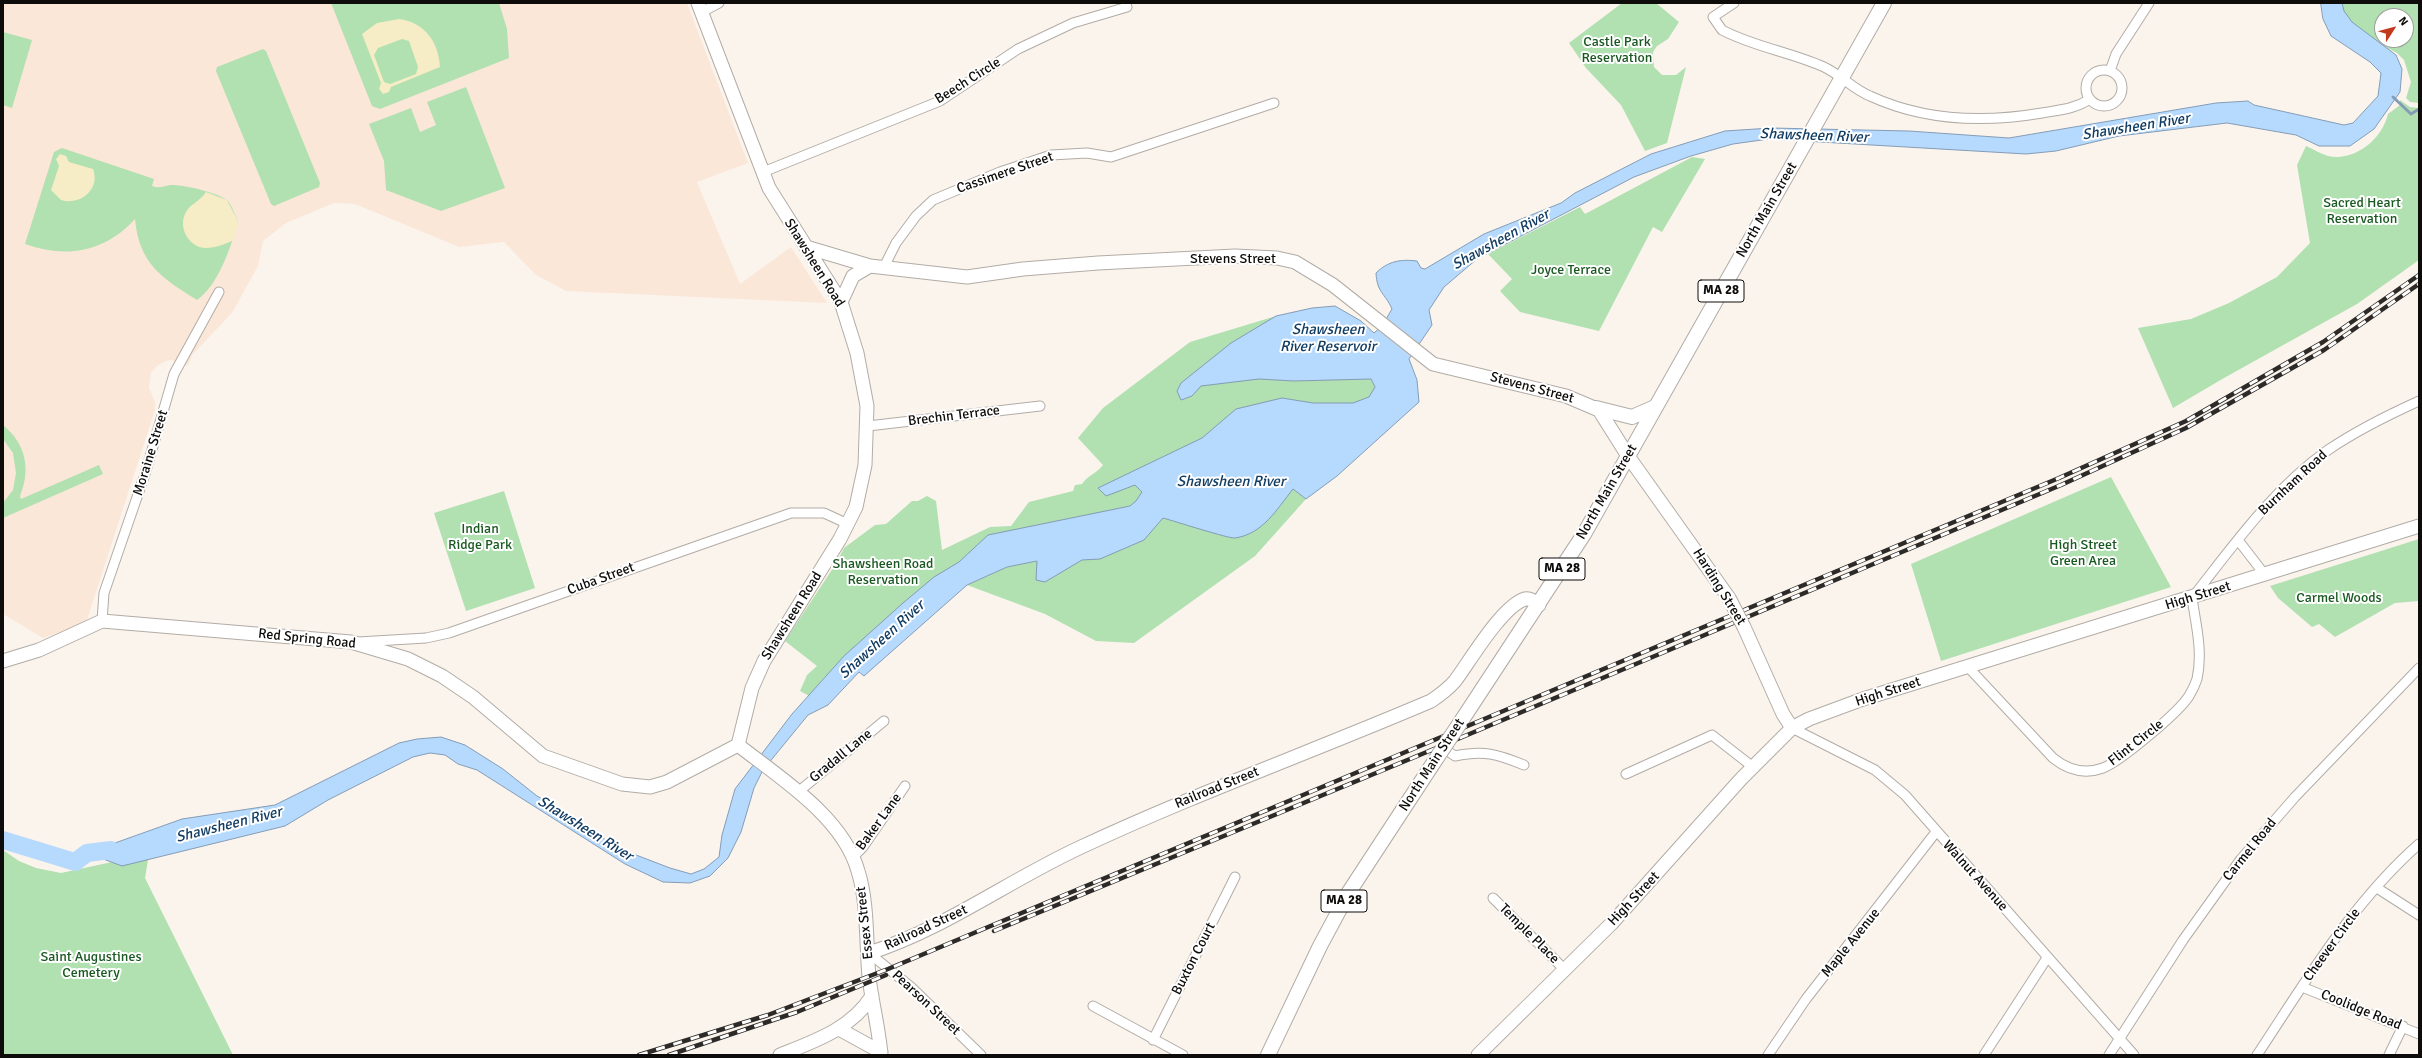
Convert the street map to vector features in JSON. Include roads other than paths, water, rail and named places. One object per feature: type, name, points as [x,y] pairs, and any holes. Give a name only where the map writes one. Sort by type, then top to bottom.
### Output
[{"type":"main road","name":"North Main Street","points":[[1268,1055],[1320,946],[1349,892],[1440,752],[1539,605],[1584,534],[1884,3]]},
{"type":"main road","name":"Shawsheen Road","points":[[700,7],[763,172],[776,201],[841,302],[864,381],[868,426],[862,486],[848,524],[764,661],[752,688],[738,745]]},
{"type":"main road","name":"Stevens Street","points":[[806,247],[870,266],[967,277],[1023,269],[1098,263],[1235,256],[1277,258],[1301,264],[1316,273],[1433,364],[1566,396],[1596,408]]},
{"type":"main road","points":[[841,302],[854,276],[870,266]]},
{"type":"main road","points":[[1596,408],[1632,417],[1655,407]]},
{"type":"main road","points":[[1596,408],[1628,456]]},
{"type":"main road","name":"Harding Street","points":[[1628,456],[1729,598],[1744,627],[1783,714],[1792,728]]},
{"type":"main road","name":"High Street","points":[[1478,1055],[1565,970],[1653,879],[1753,767],[1792,728],[1809,719],[1863,699],[2192,598],[2419,526]]},
{"type":"main road","name":"Railroad Street","points":[[869,953],[907,939],[948,920],[1030,871],[1112,833],[1431,701],[1451,685],[1497,624],[1516,605],[1525,599],[1531,599],[1539,605]]},
{"type":"main road","name":"Red Spring Road","points":[[3,661],[39,650],[102,621],[351,642],[408,659],[442,676],[473,697],[543,756],[622,784],[650,787],[667,782],[738,745]]},
{"type":"main road","name":"Essex Street","points":[[738,745],[798,792],[833,827],[853,857],[862,889],[872,996],[881,1054]]},
{"type":"main road","points":[[780,1055],[840,1029],[866,1007],[872,996]]},
{"type":"main road","points":[[840,1029],[881,1054]]},
{"type":"street","points":[[700,7],[719,3]]},
{"type":"street","points":[[1734,3],[1713,16],[1722,30],[1823,67],[1843,77],[1859,90],[1893,106],[1916,113],[1983,119],[2014,118],[2073,108],[2090,99]]},
{"type":"street","points":[[2110,71],[2116,54],[2149,3]]},
{"type":"street","name":"Beech Circle","points":[[763,172],[940,101],[1018,49],[1073,23],[1127,7]]},
{"type":"street","points":[[2100,71],[2110,71],[2120,80],[2122,87],[2119,96],[2112,103],[2106,105],[2099,104],[2090,99],[2086,86],[2091,76],[2100,71]]},
{"type":"street","name":"Cassimere Street","points":[[884,267],[896,243],[916,216],[933,200],[968,185],[1051,155],[1087,152],[1111,157],[1274,103]]},
{"type":"street","name":"Moraine Street","points":[[102,621],[104,593],[145,474],[174,374],[219,292]]},
{"type":"street","name":"Burnham Road","points":[[2192,598],[2238,540],[2282,490],[2328,450],[2377,421],[2419,401]]},
{"type":"street","name":"Brechin Terrace","points":[[868,426],[1040,406]]},
{"type":"street","name":"Cuba Street","points":[[351,642],[426,638],[449,633],[791,513],[824,514],[848,524]]},
{"type":"street","points":[[2238,540],[2265,575]]},
{"type":"street","name":"Flint Circle","points":[[1968,667],[2053,758],[2064,767],[2074,771],[2103,768],[2114,762],[2165,720],[2189,696],[2196,681],[2199,664],[2199,644],[2192,598]]},
{"type":"street","name":"Carmel Road","points":[[2110,1055],[2119,1038],[2183,940],[2241,859],[2295,797],[2419,668]]},
{"type":"street","name":"Gradall Lane","points":[[798,792],[884,721]]},
{"type":"street","name":"Walnut Avenue","points":[[1792,728],[1851,757],[1890,782],[2134,1055]]},
{"type":"street","points":[[1626,774],[1712,735],[1753,767]]},
{"type":"street","points":[[1440,752],[1455,756],[1476,752],[1498,754],[1524,765]]},
{"type":"street","name":"Baker Lane","points":[[853,857],[863,847],[905,786]]},
{"type":"street","name":"Maple Avenue","points":[[1768,1055],[1815,988],[1936,832]]},
{"type":"street","name":"Cheever Circle","points":[[2257,1055],[2343,926],[2376,888],[2419,844]]},
{"type":"street","name":"Buxton Court","points":[[1153,1040],[1235,877]]},
{"type":"street","points":[[2376,888],[2419,915]]},
{"type":"street","name":"Temple Place","points":[[1493,898],[1565,970]]},
{"type":"street","name":"Pearson Street","points":[[869,953],[910,986],[981,1055]]},
{"type":"street","points":[[1984,1055],[2047,958]]},
{"type":"street","name":"Coolidge Road","points":[[2302,987],[2403,1026],[2419,1034]]},
{"type":"street","points":[[1092,1006],[1183,1055]]},
{"type":"street","points":[[2389,1055],[2403,1026]]},
{"type":"water","name":"Shawsheen River","points":[[2321,3],[2342,3],[2344,11],[2352,22],[2374,38],[2374,48],[2387,48],[2396,55],[2402,69],[2400,92],[2374,129],[2350,146],[2319,146],[2296,135],[2227,123],[2119,136],[2056,151],[2026,154],[1769,139],[1733,144],[1691,156],[1634,177],[1477,259],[1444,287],[1429,310],[1432,325],[1409,359],[1417,380],[1419,402],[1337,476],[1306,499],[1293,489],[1268,520],[1245,536],[1231,538],[1163,518],[1144,540],[1100,559],[1082,560],[1045,582],[1036,580],[1037,561],[1007,567],[967,585],[864,676],[859,672],[828,705],[808,715],[763,770],[754,788],[741,832],[728,858],[710,876],[690,883],[663,882],[625,864],[477,770],[458,764],[445,755],[430,753],[413,757],[328,800],[285,826],[122,866],[87,853],[182,819],[275,805],[399,743],[417,739],[441,737],[465,745],[503,769],[537,796],[566,812],[589,830],[623,850],[670,868],[691,874],[704,869],[719,857],[722,835],[735,789],[792,714],[844,656],[903,603],[934,577],[959,562],[988,535],[1130,506],[1136,501],[1142,492],[1135,485],[1106,496],[1098,488],[1202,438],[1236,409],[1282,398],[1313,403],[1353,403],[1369,397],[1375,387],[1371,379],[1294,381],[1259,379],[1201,386],[1192,396],[1181,400],[1177,391],[1181,383],[1231,343],[1276,316],[1312,308],[1335,306],[1361,321],[1374,333],[1382,326],[1392,309],[1378,285],[1376,273],[1390,263],[1411,260],[1417,261],[1421,268],[1425,269],[1484,234],[1561,203],[1575,193],[1651,154],[1725,131],[1771,128],[1909,131],[2009,138],[2216,103],[2248,101],[2254,105],[2344,125],[2353,123],[2378,96],[2381,73],[2370,62],[2331,36],[2323,19]]},
{"type":"waterway","points":[[2393,97],[2411,114],[2419,109]]},
{"type":"waterway","name":"Shawsheen River","points":[[3,840],[75,862],[87,853],[111,850]]},
{"type":"railway","points":[[639,1055],[768,1015],[888,969],[2059,478],[2186,421],[2323,342],[2419,275]]},
{"type":"railway","points":[[994,931],[1422,754],[2061,485],[2186,428],[2324,350],[2419,284]]},
{"type":"railway","points":[[669,1055],[797,1012],[886,975]]},
{"type":"park label","name":"Castle Park Reservation","points":[[1617,50]]},
{"type":"park label","name":"Sacred Heart Reservation","points":[[2362,212]]},
{"type":"park label","name":"Joyce Terrace","points":[[1571,270]]},
{"type":"park label","name":"Indian Ridge Park","points":[[480,538]]},
{"type":"park label","name":"High Street Green Area","points":[[2083,554]]},
{"type":"park label","name":"Shawsheen Road Reservation","points":[[883,572]]},
{"type":"park label","name":"Carmel Woods","points":[[2339,598]]},
{"type":"park label","name":"Saint Augustines Cemetery","points":[[91,966]]},
{"type":"water label","name":"Shawsheen River Reservoir","points":[[1328,338]]}]
